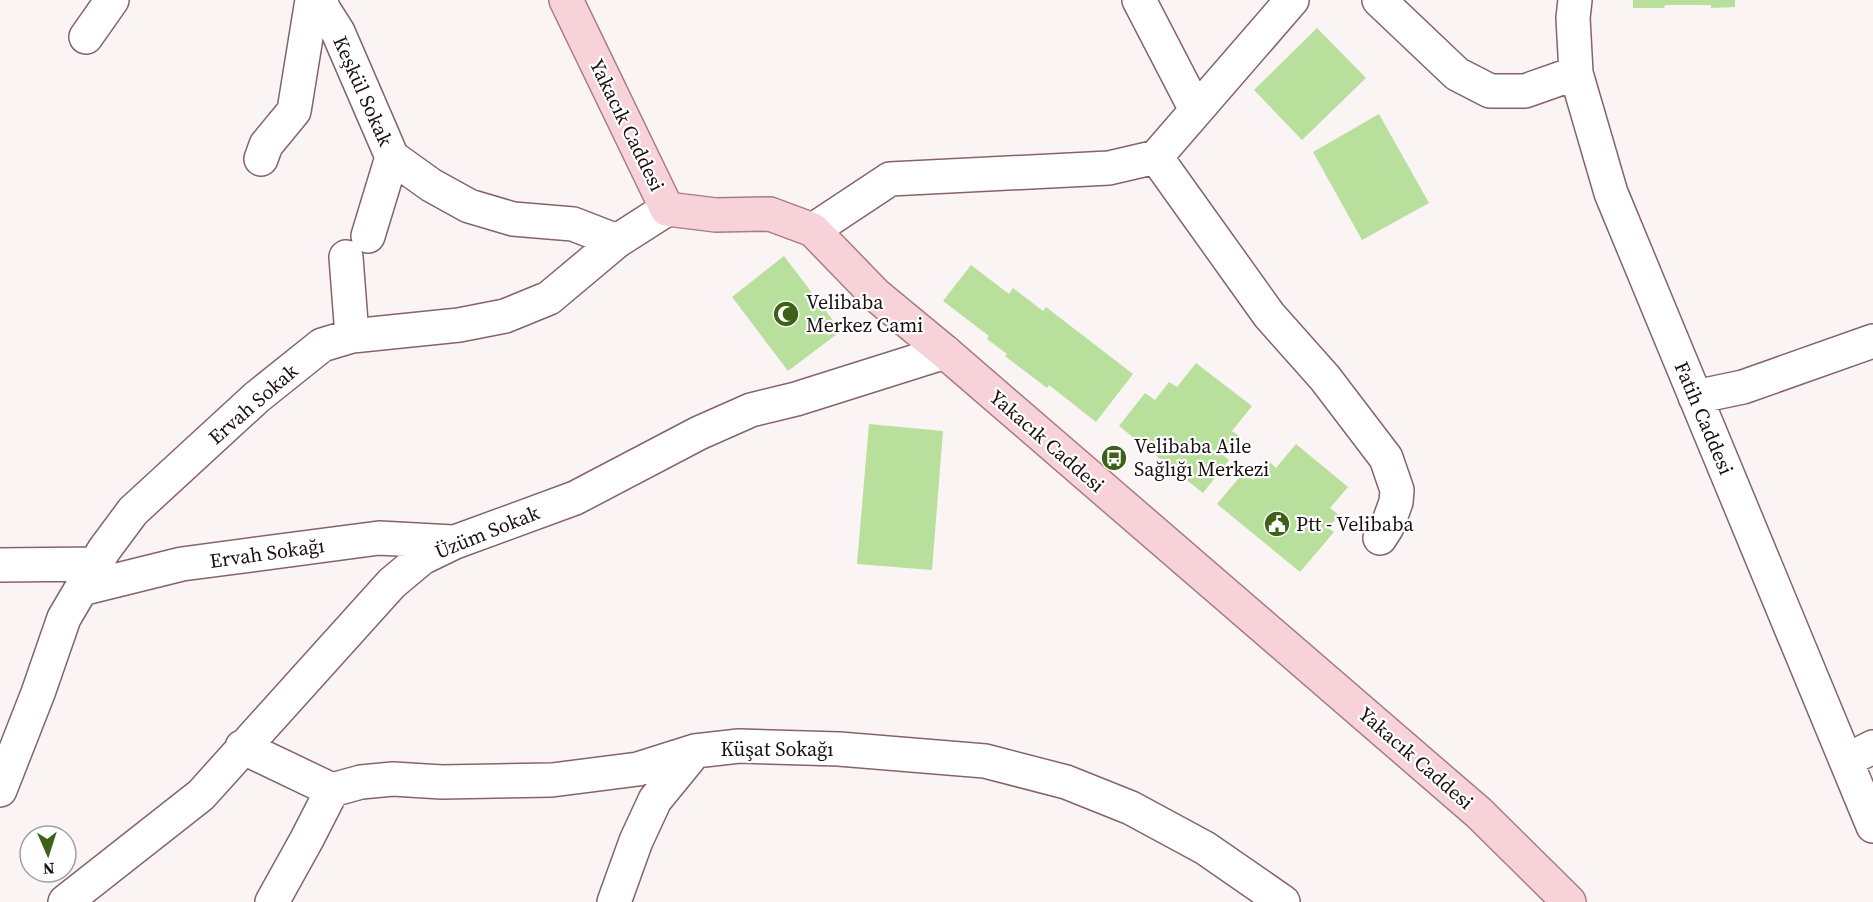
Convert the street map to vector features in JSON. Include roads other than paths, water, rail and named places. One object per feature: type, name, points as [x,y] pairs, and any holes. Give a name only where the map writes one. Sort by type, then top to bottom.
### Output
[{"type":"main road","name":"Yakacık Caddesi","points":[[566,0],[667,209],[716,215],[770,214],[813,230],[876,295],[1479,813],[1569,902]]},
{"type":"street","points":[[86,37],[112,0]]},
{"type":"street","points":[[261,159],[266,145],[294,111],[312,0]]},
{"type":"street","name":"Keşkül Sokak","points":[[320,0],[338,32],[392,158],[431,185],[469,206],[513,219],[573,224],[616,241]]},
{"type":"street","points":[[1139,0],[1196,110]]},
{"type":"street","points":[[813,230],[890,179],[1109,168],[1156,157],[1292,0]]},
{"type":"street","points":[[1379,0],[1457,75],[1490,91],[1525,91],[1576,73]]},
{"type":"street","name":"Fatih Caddesi","points":[[1575,0],[1573,18],[1576,73],[1611,193],[1695,397],[1860,754],[1873,826]]},
{"type":"street","points":[[1156,157],[1269,315],[1325,378],[1386,458],[1397,489],[1396,502],[1388,527],[1380,538]]},
{"type":"street","points":[[352,336],[357,247],[392,158]]},
{"type":"street","name":"Ervah Sokak","points":[[0,790],[64,618],[88,576],[133,511],[257,397],[322,345],[352,336],[459,326],[506,316],[549,298],[616,241],[667,209]]},
{"type":"street","points":[[1695,397],[1743,387],[1873,342]]},
{"type":"street","name":"Üzüm Sokak","points":[[66,902],[201,795],[242,747],[392,584],[422,558],[455,542],[575,498],[699,433],[751,410],[795,414],[945,352]]},
{"type":"street","name":"Ervah Sokağı","points":[[0,565],[88,576],[379,538],[455,542]]},
{"type":"street","name":"Küşat Sokağı","points":[[332,790],[361,782],[393,779],[442,782],[552,780],[638,769],[695,751],[739,746],[839,749],[985,761],[1066,782],[1131,808],[1205,848],[1282,902]]},
{"type":"street","points":[[242,747],[332,790],[272,902]]},
{"type":"street","points":[[614,902],[636,841],[655,800],[695,751]]},
{"type":"place","name":"Velibaba Merkez Cami","points":[[786,314]]},
{"type":"place","name":"Velibaba Aile Sağlığı Merkezi","points":[[1114,458]]},
{"type":"place","name":"Ptt - Velibaba","points":[[1277,524]]}]
